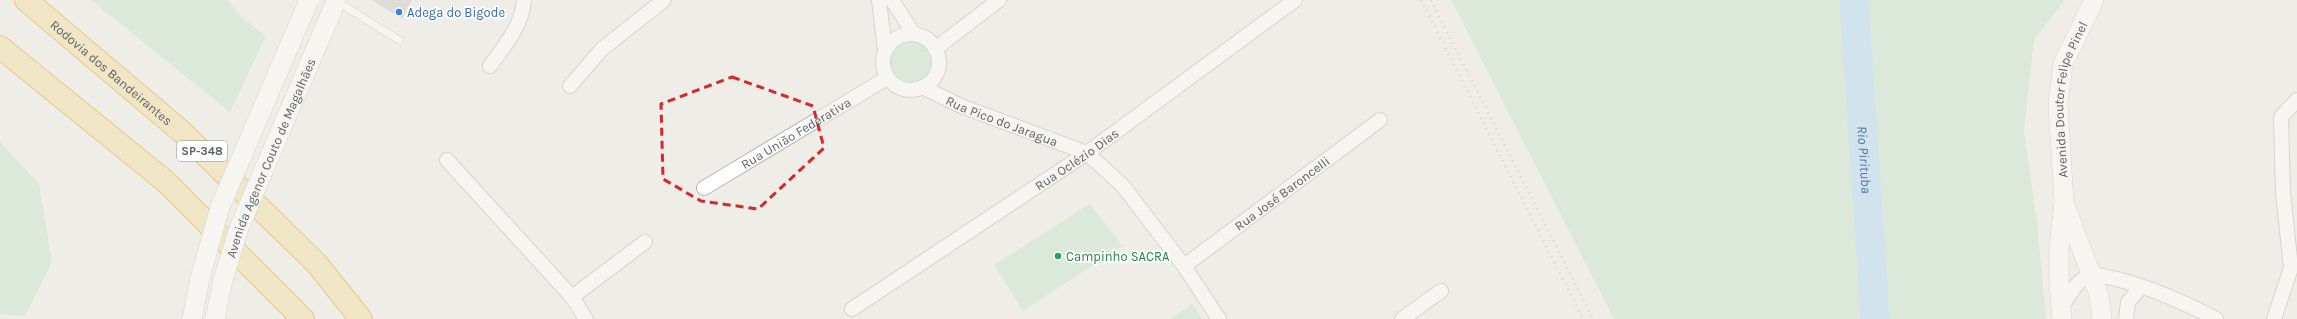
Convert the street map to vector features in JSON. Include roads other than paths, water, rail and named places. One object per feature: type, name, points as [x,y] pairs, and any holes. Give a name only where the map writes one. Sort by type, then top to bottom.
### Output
[{"type":"highway","name":"Rodovia dos Bandeirantes","points":[[26,0],[182,132],[317,264],[361,319]]},
{"type":"highway","points":[[0,47],[165,181],[303,319]]},
{"type":"street","name":"Avenida Agenor Couto de Magalhães","points":[[192,319],[200,278],[220,207],[309,0]]},
{"type":"street","points":[[490,66],[515,32],[523,9],[524,0]]},
{"type":"street","points":[[570,86],[602,49],[664,0]]},
{"type":"street","points":[[879,0],[885,51],[883,60],[888,78],[894,84],[903,89],[912,90],[922,87],[932,79],[938,67],[935,49],[930,42],[914,34],[892,0]]},
{"type":"street","points":[[935,49],[999,0]]},
{"type":"street","name":"Rua Oclézio Dias","points":[[852,309],[1087,153],[1295,0]]},
{"type":"street","name":"Avenida Doutor Felipe Pinel","points":[[2062,314],[2059,284],[2059,247],[2064,203],[2058,104],[2063,64],[2094,0]]},
{"type":"street","name":"Avenida Agenor Couto de Magalhães","points":[[215,319],[223,280],[239,228],[334,5]]},
{"type":"street","points":[[885,51],[897,37],[914,34]]},
{"type":"street","name":"Rua União Federativa","points":[[704,188],[888,78]]},
{"type":"street","name":"Rua Pico do Jaragua","points":[[922,87],[961,106],[1087,153],[1123,186],[1184,266],[1219,319]]},
{"type":"street","points":[[2274,319],[2291,268],[2283,193],[2281,117],[2297,100]]},
{"type":"street","name":"Rua José Baroncelli","points":[[1184,266],[1380,120]]},
{"type":"street","points":[[447,160],[572,297],[586,319]]},
{"type":"street","name":"Avenida Doutor Felipe Pinel","points":[[2064,203],[2098,295],[2102,319]]},
{"type":"street","points":[[572,297],[645,242]]},
{"type":"street","points":[[2062,314],[2072,291],[2081,280],[2091,274],[2123,280],[2194,307],[2216,319]]},
{"type":"street","points":[[2126,319],[2128,302],[2142,287]]},
{"type":"street","points":[[1402,319],[1441,291]]},
{"type":"lane","points":[[334,5],[399,40]]},
{"type":"waterway","name":"Rio Pirituba","points":[[1854,0],[1875,319]]},
{"type":"railway","points":[[1421,0],[1583,319]]},
{"type":"railway","points":[[1431,0],[1593,319]]},
{"type":"place","name":"Adega do Bigode","points":[[399,12]]},
{"type":"place","name":"Campinho SACRA","points":[[1058,256]]}]
